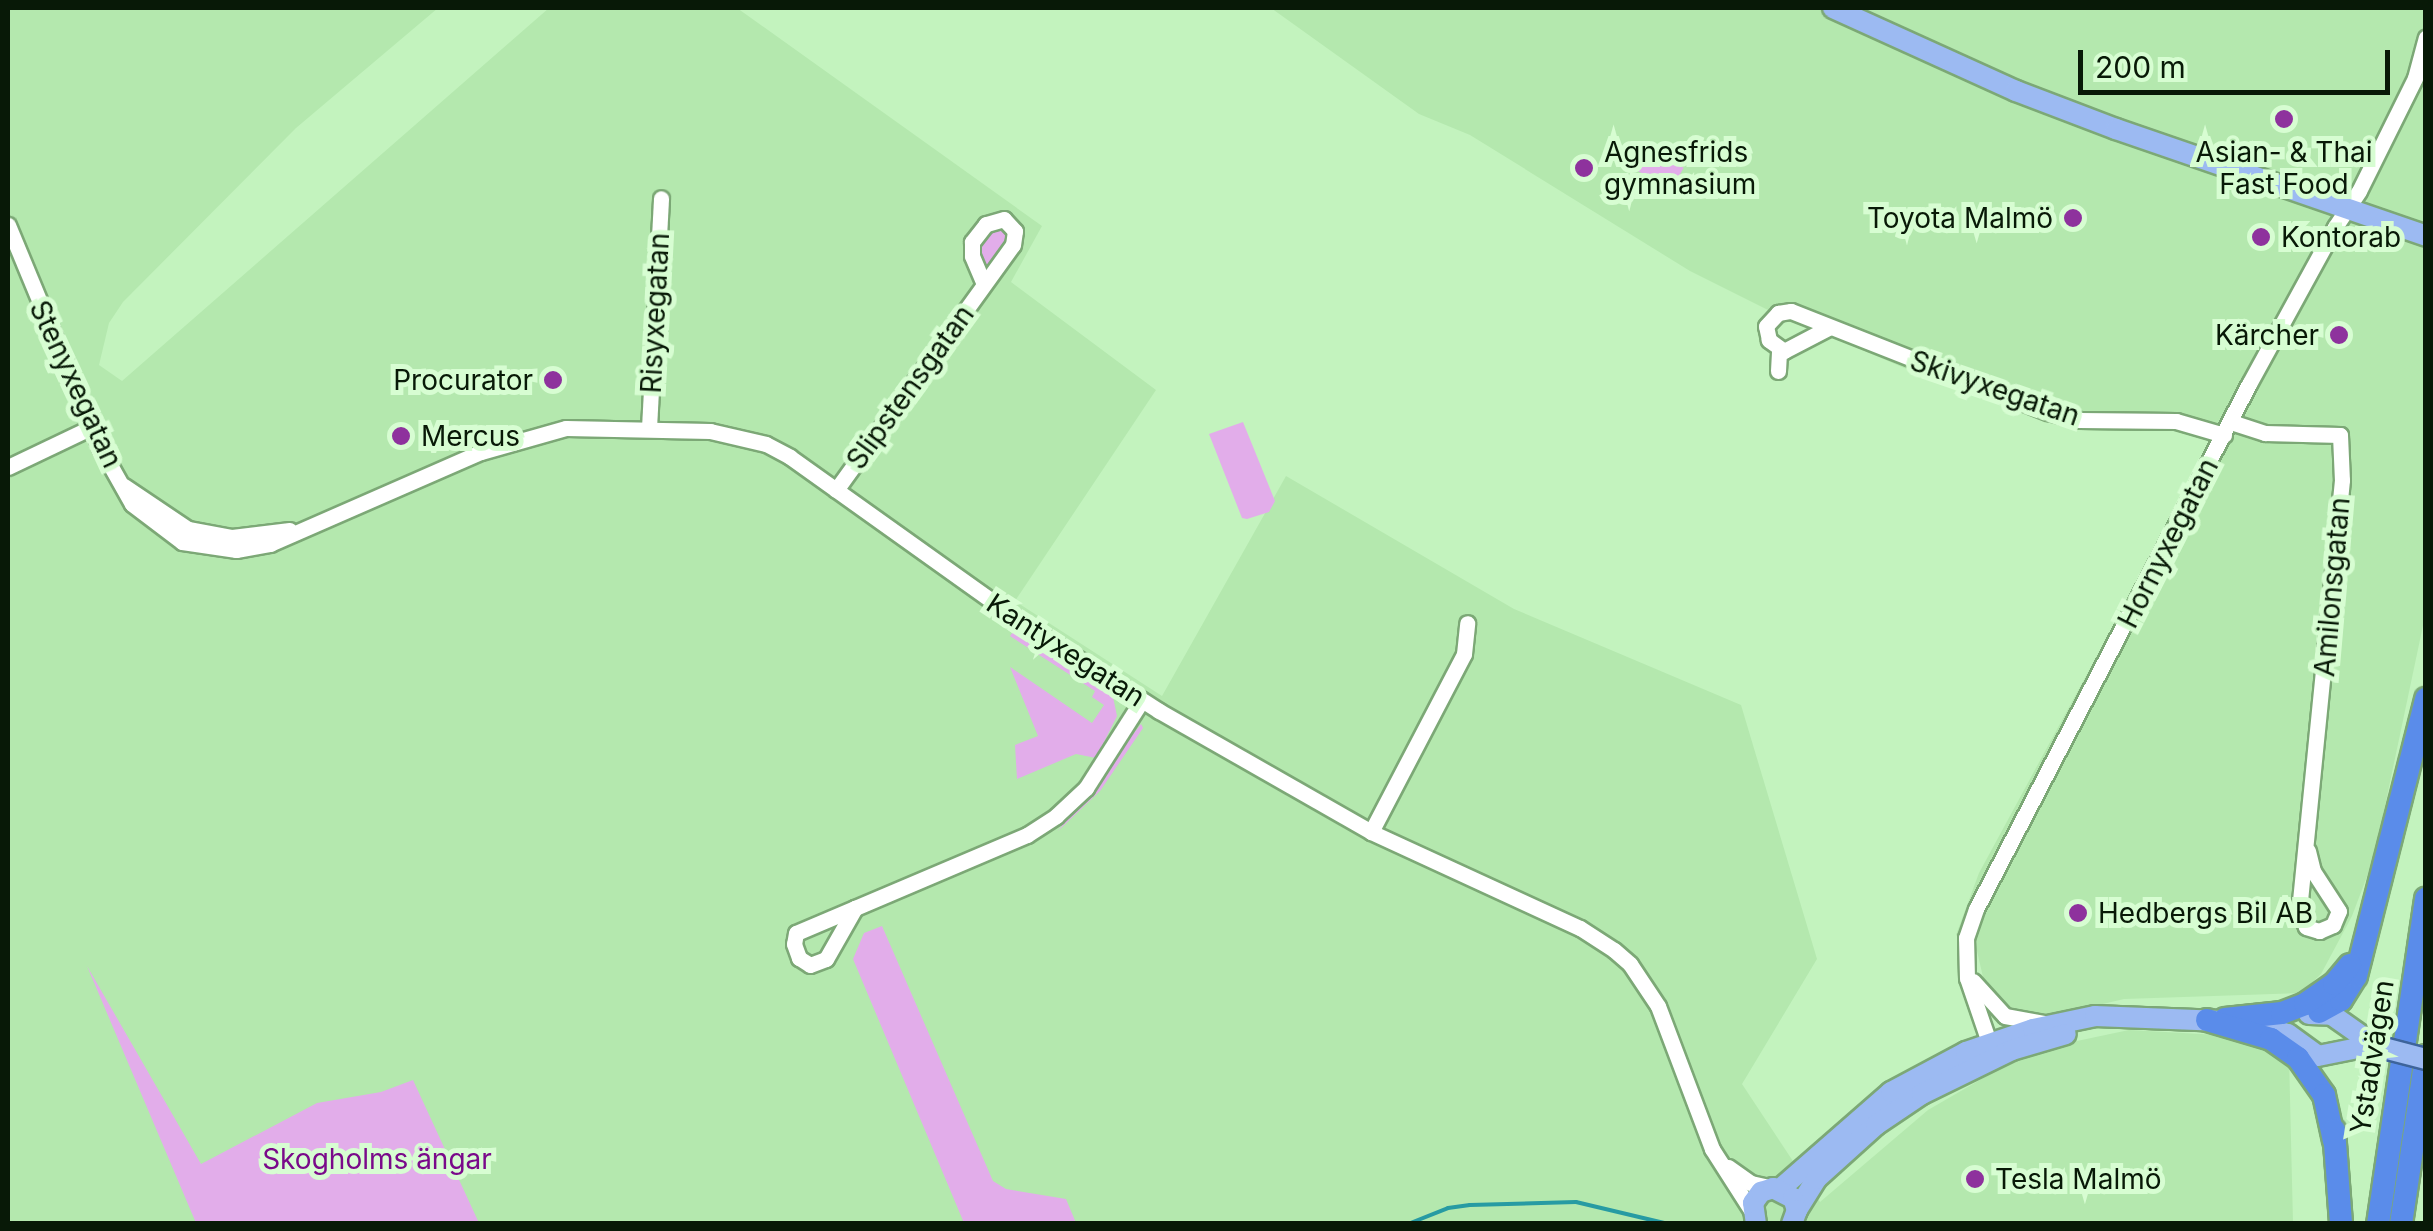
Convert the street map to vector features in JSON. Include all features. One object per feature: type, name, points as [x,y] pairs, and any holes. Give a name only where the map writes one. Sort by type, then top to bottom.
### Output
[{"type":"highway","points":[[2318,1012],[2338,1002],[2350,988],[2366,941],[2426,698]]},
{"type":"highway","name":"Ystadvägen","points":[[2378,1224],[2426,899]]},
{"type":"highway","points":[[2207,1020],[2266,1015],[2306,1004],[2340,978],[2366,941]]},
{"type":"highway","points":[[2207,1020],[2259,1034],[2298,1058],[2324,1095],[2334,1142]]},
{"type":"highway","points":[[2304,1048],[2329,1090],[2340,1224]]},
{"type":"highway","name":"Ystadvägen","points":[[2401,1224],[2426,1057]]},
{"type":"main road","points":[[1833,8],[2016,91],[2348,212],[2426,236]]},
{"type":"main road","points":[[2304,1048],[2303,1024],[2318,1012]]},
{"type":"main road","points":[[2245,1023],[2318,1012],[2332,1015],[2374,1045],[2426,1057]]},
{"type":"main road","points":[[1796,1218],[1816,1179],[1876,1125],[1997,1048],[2062,1022],[2150,1016],[2245,1023],[2284,1032],[2304,1048],[2323,1056],[2374,1045]]},
{"type":"main road","points":[[1751,1218],[1756,1197],[1776,1188],[1891,1092],[1942,1062],[2150,1016]]},
{"type":"main road","points":[[1776,1188],[1793,1198],[1796,1218]]},
{"type":"street","name":"Hornyxegatan","points":[[1997,1048],[1965,963],[1966,938],[1976,909],[2227,429],[2335,227],[2348,212],[2414,78],[2426,38]]},
{"type":"street","name":"Risyxegatan","points":[[649,428],[661,198]]},
{"type":"street","name":"Stenyxegatan","points":[[8,226],[92,428],[124,486],[185,535]]},
{"type":"street","name":"Slipstensgatan","points":[[836,490],[984,284]]},
{"type":"street","name":"Skivyxegatan","points":[[1778,371],[1778,350],[1766,326],[1778,313],[1791,310],[1828,328],[2048,412],[2079,420],[2176,421],[2227,429]]},
{"type":"street","points":[[1778,350],[1796,348],[1828,328]]},
{"type":"street","points":[[8,468],[92,428]]},
{"type":"street","name":"Kantyxegatan","points":[[185,535],[236,550],[286,539],[300,529],[516,439],[566,428],[649,428],[746,437],[790,457],[1021,622],[1142,700],[1371,832],[1580,928],[1622,957],[1658,1006],[1712,1149],[1751,1218]]},
{"type":"street","name":"Amilonsgatan","points":[[2227,429],[2340,435],[2342,480],[2299,911],[2306,927],[2319,931],[2333,925],[2339,911],[2313,871],[2308,851]]},
{"type":"street","points":[[1371,832],[1464,654],[1467,623]]},
{"type":"street","points":[[855,908],[1043,826],[1086,788],[1142,700]]},
{"type":"street","points":[[1965,963],[1985,999],[1997,1048]]},
{"type":"street","points":[[1985,999],[2015,1020],[2062,1022]]},
{"type":"street","name":"Kantyxegatan","points":[[1712,1149],[1740,1177],[1776,1188]]},
{"type":"shaded area","points":[[8,8],[438,8],[296,128],[123,302],[109,323],[99,365],[122,381],[549,8],[737,8],[1042,226],[1011,282],[1156,390],[1015,601],[1162,696],[1286,476],[1514,609],[1741,705],[1817,959],[1742,1084],[1820,1202],[1928,1110],[2004,1066],[2058,1045],[2129,1030],[2237,1036],[2289,1056],[2293,1223],[8,1223]]},
{"type":"shaded area","points":[[1271,8],[2425,8],[2425,616],[2374,858],[2352,916],[2321,974],[2301,993],[2124,999],[2056,1015],[2032,1015],[2002,1007],[1986,990],[1977,951],[1956,935],[1979,873],[2214,440],[2178,429],[2085,430],[1923,376],[1766,309],[1690,271],[1470,135],[1419,114]]},
{"type":"green space","points":[[1646,147],[1684,168],[1671,190],[1634,169]]},
{"type":"green space","points":[[1000,225],[1008,232],[1006,243],[986,271],[978,248],[988,231]]},
{"type":"green space","points":[[1243,422],[1275,501],[1269,512],[1247,519],[1242,518],[1209,434]]},
{"type":"green space","points":[[1013,632],[1113,697],[1117,716],[1096,758],[1076,754],[1017,779],[1015,745],[1038,736],[1010,667],[1092,723],[1104,705],[1092,697],[1095,691],[1010,636]]},
{"type":"green space","points":[[1141,724],[1143,728],[1100,791],[1058,831]]},
{"type":"green space","points":[[882,926],[993,1181],[1006,1189],[1066,1199],[1076,1223],[964,1223],[853,959],[864,933]]},
{"type":"green space","name":"Skogholms ängar","points":[[87,966],[201,1164],[317,1103],[381,1092],[413,1080],[479,1223],[196,1223]]},
{"type":"waterway","points":[[1408,1224],[1448,1208],[1470,1205],[1576,1202],[1668,1224]]},
{"type":"place","name":"Asian- & Thai Fast Food","points":[[2284,119]]},
{"type":"place","name":"Agnesfrids gymnasium","points":[[1584,168]]},
{"type":"place","name":"Toyota Malmö","points":[[2073,218]]},
{"type":"place","name":"Kontorab","points":[[2261,237]]},
{"type":"place","name":"Kärcher","points":[[2339,335]]},
{"type":"place","name":"Procurator","points":[[553,380]]},
{"type":"place","name":"Mercus","points":[[401,436]]},
{"type":"place","name":"Hedbergs Bil AB","points":[[2078,913]]},
{"type":"place","name":"Tesla Malmö","points":[[1975,1179]]}]
